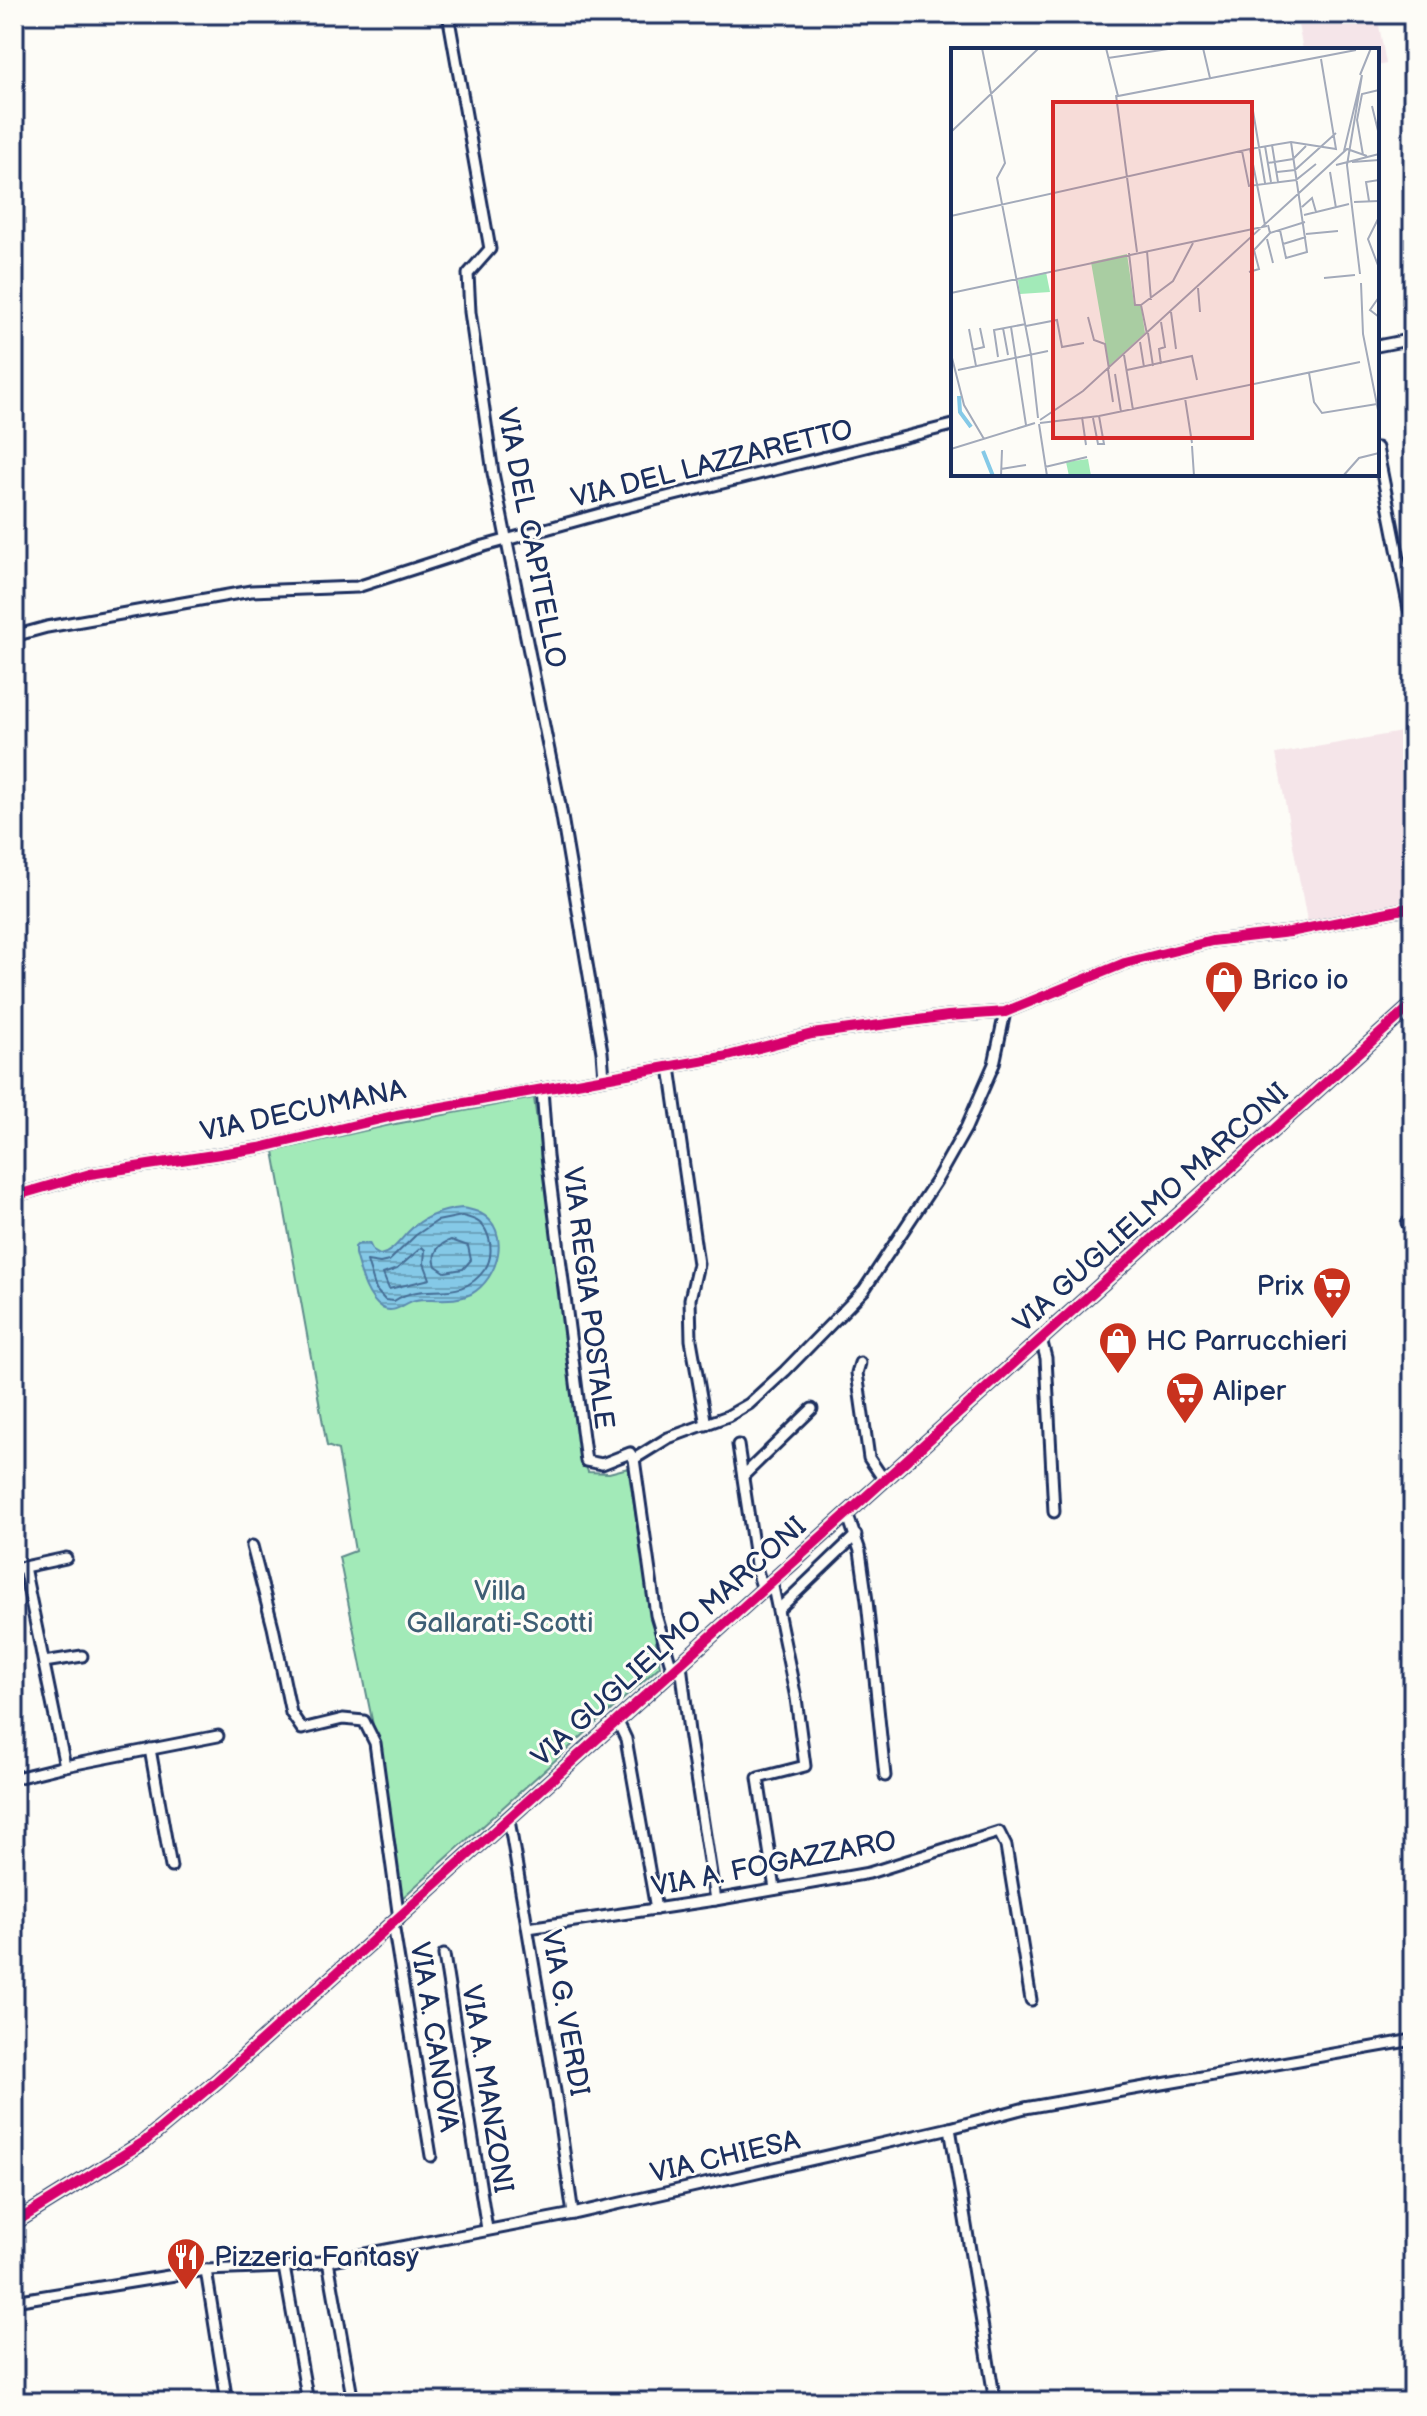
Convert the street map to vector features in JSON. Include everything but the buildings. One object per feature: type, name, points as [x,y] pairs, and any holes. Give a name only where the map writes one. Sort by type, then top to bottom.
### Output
[{"type":"street","name":"VIA DEL CAPITELLO","points":[[448,14],[490,249],[468,274],[484,413],[506,540],[560,805],[591,982],[604,1078]]},
{"type":"street","points":[[1379,346],[1413,339]]},
{"type":"street","name":"VIA DEL LAZZARETTO","points":[[14,636],[47,627],[251,591],[357,587],[506,540],[648,501],[951,425]]},
{"type":"street","points":[[1379,458],[1409,609],[1413,608]]},
{"type":"street","name":"VIA DECUMANA","points":[[14,1196],[90,1174],[259,1148],[397,1115],[728,1056],[812,1034],[948,1016],[1005,1012],[1140,959],[1212,941],[1290,932],[1413,907]]},
{"type":"street","name":"VIA GUGLIELMO MARCONI","points":[[14,2223],[144,2142],[396,1922],[1413,1004]]},
{"type":"street","name":"VIA REGIA POSTALE","points":[[634,1459],[668,1438],[706,1425],[749,1404],[864,1290],[936,1181],[966,1128],[994,1064],[1005,1012]]},
{"type":"street","points":[[670,1067],[698,1264],[690,1299],[691,1340],[706,1425]]},
{"type":"street","name":"VIA REGIA POSTALE","points":[[542,1089],[547,1156],[586,1461],[602,1464],[630,1453],[634,1459],[656,1615],[677,1668],[715,1900]]},
{"type":"street","points":[[1041,1339],[1046,1358],[1054,1512]]},
{"type":"street","points":[[860,1363],[857,1373],[869,1458],[884,1480]]},
{"type":"street","points":[[743,1476],[812,1409]]},
{"type":"street","points":[[738,1445],[757,1571],[779,1609],[805,1766],[758,1778],[775,1889]]},
{"type":"street","points":[[847,1513],[856,1535],[869,1615],[885,1776]]},
{"type":"street","points":[[779,1609],[856,1535]]},
{"type":"street","name":"VIA A. CANOVA","points":[[252,1546],[291,1713],[302,1729],[343,1719],[364,1721],[375,1743],[396,1922],[431,2156]]},
{"type":"street","points":[[65,1766],[44,1662],[19,1568],[66,1558]]},
{"type":"street","points":[[44,1662],[82,1656]]},
{"type":"street","points":[[618,1722],[626,1739],[656,1909]]},
{"type":"street","points":[[16,1778],[218,1736]]},
{"type":"street","points":[[150,1749],[171,1867]]},
{"type":"street","name":"VIA G. VERDI","points":[[509,1820],[564,2143],[573,2214]]},
{"type":"street","name":"VIA A. FOGAZZARO","points":[[528,1928],[869,1873],[999,1832],[1006,1846],[1031,2000]]},
{"type":"street","name":"VIA A. MANZONI","points":[[444,1955],[487,2229]]},
{"type":"street","name":"VIA CHIESA","points":[[14,2301],[206,2270],[284,2267],[328,2261],[573,2214],[1025,2108],[1413,2040]]},
{"type":"street","points":[[950,2128],[995,2402]]},
{"type":"street","points":[[328,2261],[353,2402]]},
{"type":"street","points":[[284,2267],[308,2402]]},
{"type":"street","points":[[206,2270],[227,2402]]},
{"type":"shaded area","points":[[1296,14],[1377,14],[1386,64],[1379,66],[1379,48],[1303,48]]},
{"type":"shaded area","points":[[1413,730],[1413,904],[1308,926],[1276,754]]},
{"type":"green space","name":"Villa Gallarati-Scotti","points":[[534,1098],[580,1450],[588,1472],[609,1473],[628,1468],[660,1666],[400,1900],[375,1735],[339,1557],[355,1551],[338,1450],[327,1446],[274,1151]]},
{"type":"water","points":[[462,1208],[474,1210],[490,1220],[499,1242],[495,1266],[481,1287],[464,1297],[416,1300],[391,1310],[376,1304],[364,1284],[355,1247],[369,1243],[373,1251],[380,1255],[393,1248],[427,1218]]},
{"type":"cycle path","points":[[14,1196],[90,1174],[259,1148],[397,1115],[728,1056],[812,1034],[948,1016],[1005,1012],[1125,963],[1212,941],[1290,932],[1413,907]]},
{"type":"cycle path","points":[[14,2223],[144,2142],[217,2081],[1413,1004]]},
{"type":"place","name":"Brico io","points":[[1224,1014]]},
{"type":"place","name":"Prix","points":[[1332,1320]]},
{"type":"place","name":"HC Parrucchieri","points":[[1118,1375]]},
{"type":"place","name":"Aliper","points":[[1185,1425]]},
{"type":"place","name":"Pizzeria Fantasy","points":[[186,2291]]}]
